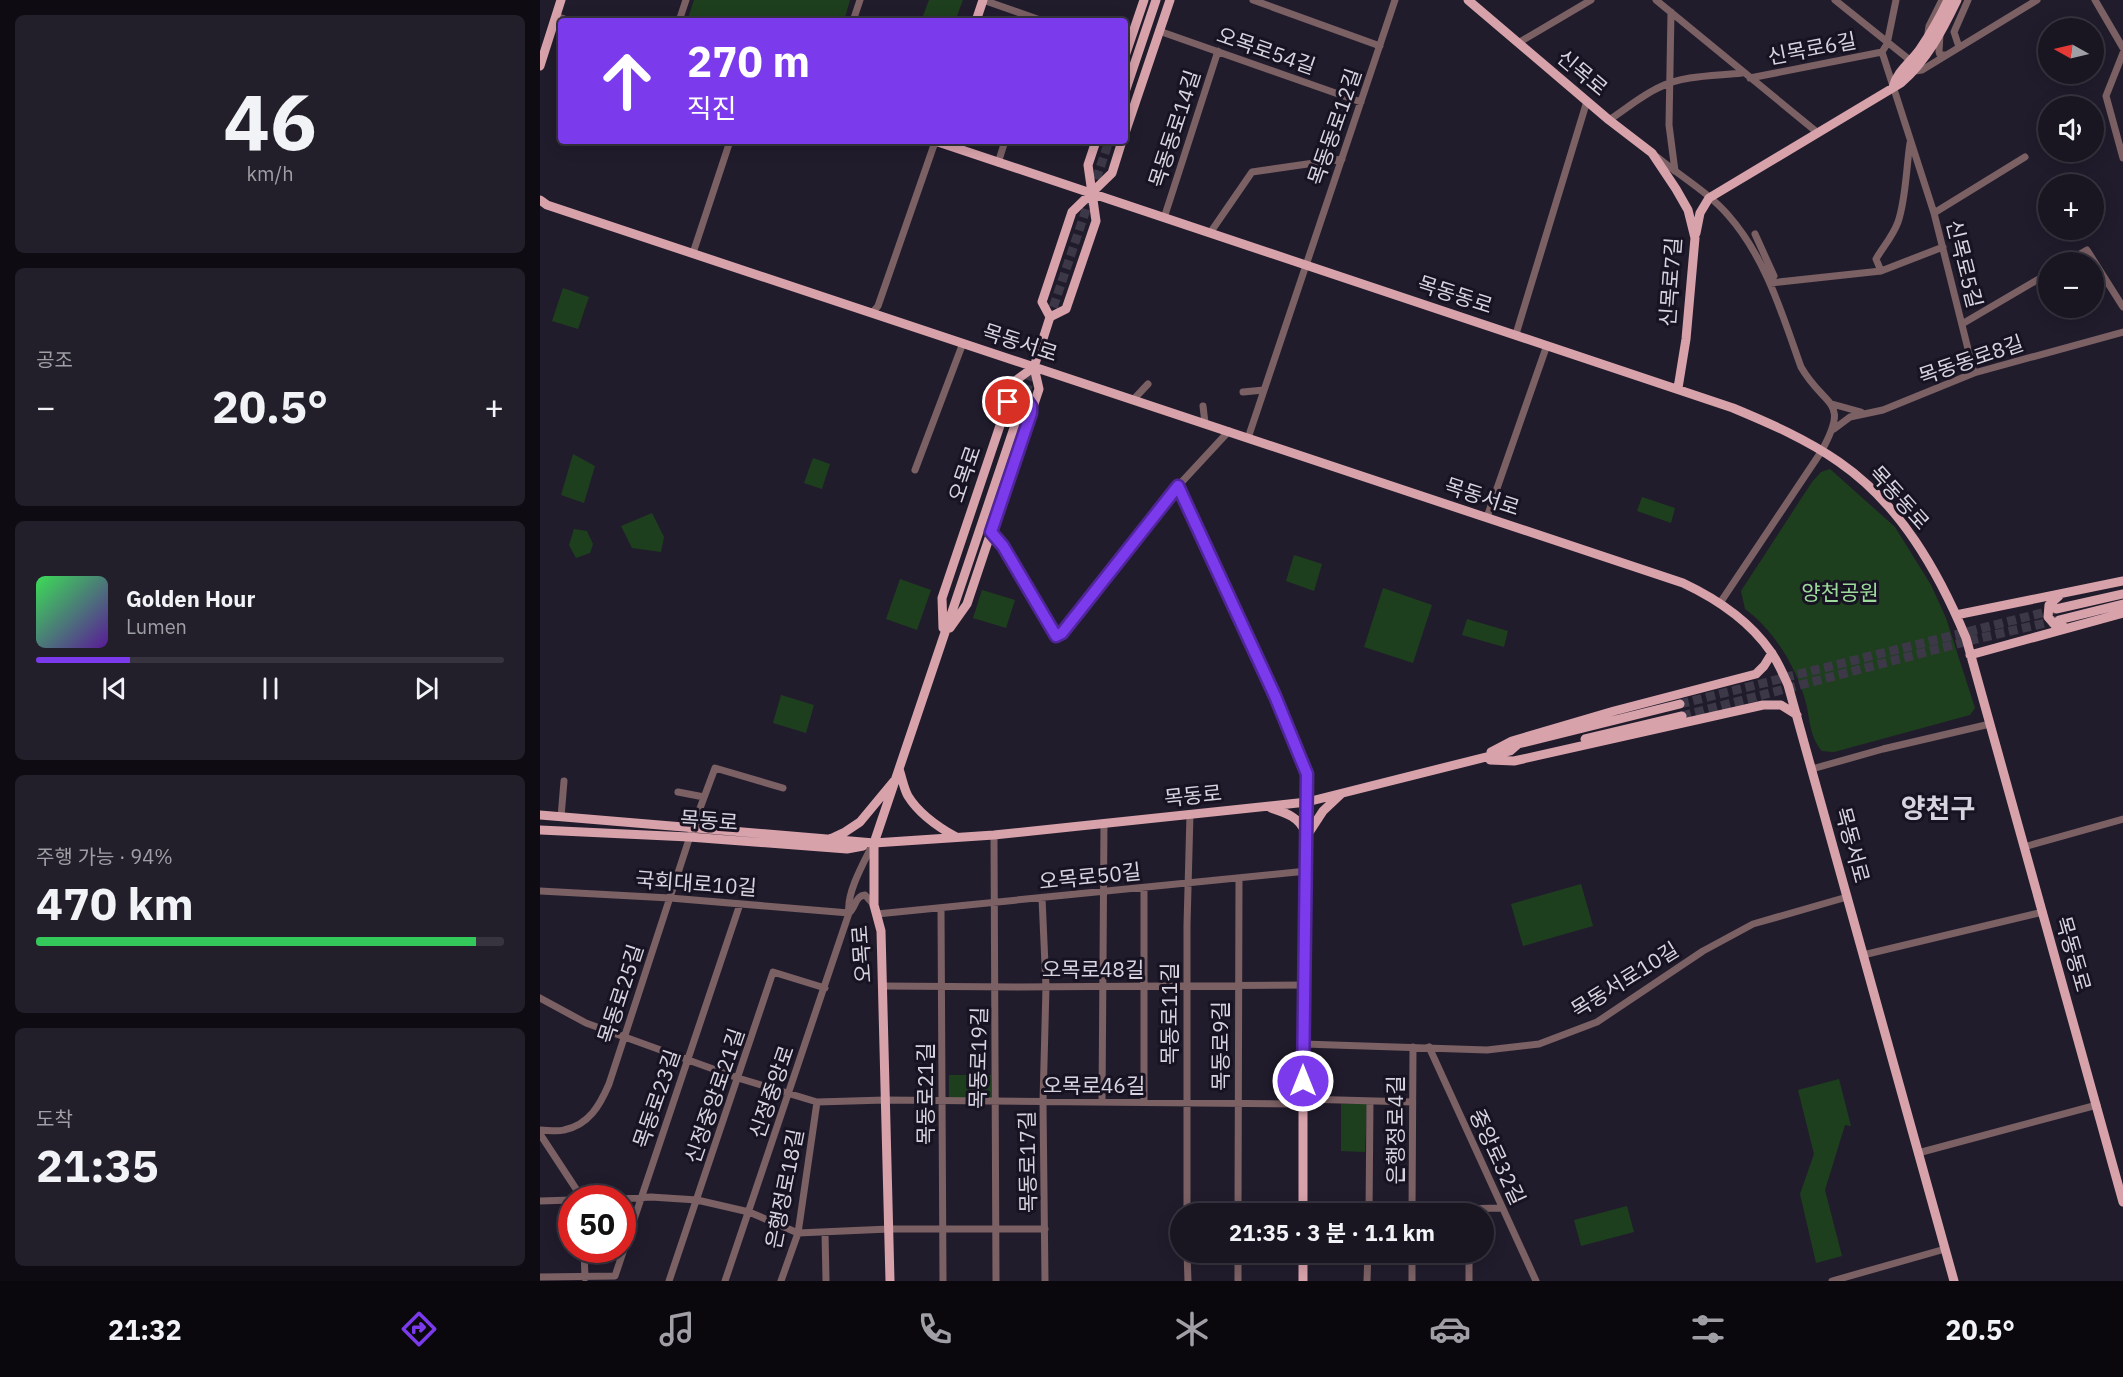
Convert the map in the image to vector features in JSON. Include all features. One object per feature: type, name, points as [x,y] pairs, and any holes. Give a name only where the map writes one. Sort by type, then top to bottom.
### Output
[{"type":"main road","points":[[540,66],[561,0]]},
{"type":"main road","points":[[977,18],[983,0]]},
{"type":"main road","points":[[1128,45],[1144,0]]},
{"type":"main road","points":[[1128,83],[1156,0]]},
{"type":"main road","points":[[1128,123],[1170,0]]},
{"type":"main road","name":"신목로","points":[[1468,0],[1609,120],[1652,153]]},
{"type":"main road","points":[[1893,87],[1896,75],[1911,62],[1948,0]]},
{"type":"main road","points":[[1695,238],[1700,213],[1709,198],[1901,83],[1915,71],[1940,34],[1957,0]]},
{"type":"main road","name":"목동동로","points":[[943,144],[1678,388],[1780,427],[1839,462],[1874,492],[1930,561],[1956,615],[1990,724],[2123,1202]]},
{"type":"main road","name":"오목로","points":[[943,637],[967,604],[1039,389],[1034,367],[1050,317],[1066,309],[1096,220],[1088,165],[1095,144]]},
{"type":"main road","name":"오목로","points":[[1050,317],[1042,302],[1072,212],[1112,172],[1121,144]]},
{"type":"main road","name":"신목로7길","points":[[1652,153],[1688,210],[1695,238],[1686,339],[1678,388]]},
{"type":"main road","name":"목동서로","points":[[540,200],[547,205],[693,254],[1487,517],[1683,584],[1720,603],[1749,626],[1772,653],[1788,685],[1954,1281]]},
{"type":"main road","name":"오목로","points":[[943,637],[942,598],[1008,402],[1016,381],[1034,367]]},
{"type":"main road","points":[[1008,402],[1016,397],[1026,399],[1031,406],[1031,413]]},
{"type":"main road","name":"오목로","points":[[890,1281],[881,931],[876,910],[874,843],[1017,419]]},
{"type":"main road","points":[[1956,615],[2123,581]]},
{"type":"main road","points":[[2063,593],[2049,605],[2048,617],[2055,625],[2070,627]]},
{"type":"main road","points":[[2056,609],[2123,594]]},
{"type":"main road","points":[[2059,620],[2123,604]]},
{"type":"main road","points":[[1970,655],[2123,613]]},
{"type":"main road","points":[[1479,759],[1512,741],[1614,711],[1756,674],[1772,653]]},
{"type":"main road","name":"목동로","points":[[540,815],[874,843],[994,835],[1307,802],[1510,751],[1518,744],[1680,704]]},
{"type":"main road","points":[[1479,759],[1514,761],[1763,705],[1781,705],[1797,715]]},
{"type":"main road","name":"목동로","points":[[1510,751],[1520,755],[1682,716]]},
{"type":"main road","points":[[899,769],[908,795],[916,806],[941,829],[956,837]]},
{"type":"main road","points":[[826,840],[845,832],[860,822],[896,779]]},
{"type":"main road","points":[[1306,836],[1323,811],[1342,793]]},
{"type":"main road","points":[[1303,1203],[1307,802]]},
{"type":"main road","points":[[1266,807],[1285,812],[1298,820],[1306,836]]},
{"type":"main road","name":"목동로","points":[[543,832],[690,837],[848,849],[874,843]]},
{"type":"main road","points":[[1303,1263],[1303,1281]]},
{"type":"street","points":[[680,18],[686,0]]},
{"type":"street","points":[[854,18],[860,0]]},
{"type":"street","points":[[983,0],[1034,18]]},
{"type":"street","points":[[1252,0],[1380,46]]},
{"type":"street","name":"목동동로12길","points":[[1248,438],[1395,0]]},
{"type":"street","points":[[1518,43],[1591,0]]},
{"type":"street","name":"신목로6길","points":[[1656,0],[1742,73],[1818,133]]},
{"type":"street","points":[[1835,0],[1911,62]]},
{"type":"street","points":[[1882,52],[1887,44],[1896,0]]},
{"type":"street","points":[[1928,37],[1929,26],[1942,0]]},
{"type":"street","points":[[1959,47],[1954,32],[1968,0]]},
{"type":"street","points":[[1915,71],[1922,70],[2037,0]]},
{"type":"street","points":[[2095,0],[2123,48]]},
{"type":"street","points":[[1671,12],[1670,125],[1675,171]]},
{"type":"street","points":[[556,16],[562,18]]},
{"type":"street","name":"오목로54길","points":[[1160,30],[1361,102]]},
{"type":"street","points":[[1940,34],[1939,52],[1940,55],[1946,55]]},
{"type":"street","name":"목동동로14길","points":[[1164,218],[1218,51]]},
{"type":"street","name":"신목로6길","points":[[1750,78],[1882,52]]},
{"type":"street","name":"신목로5길","points":[[1882,52],[1934,213],[1974,373]]},
{"type":"street","points":[[2123,53],[2106,96],[2123,158]]},
{"type":"street","points":[[1609,120],[1659,87],[1669,83],[1742,73]]},
{"type":"street","points":[[1516,334],[1587,101]]},
{"type":"street","name":"신목로5길","points":[[1881,270],[1876,259],[1898,223],[1904,198],[1905,171],[1911,142]]},
{"type":"street","points":[[693,254],[729,144]]},
{"type":"street","points":[[872,313],[878,306],[933,144]]},
{"type":"street","points":[[998,163],[1004,144]]},
{"type":"street","name":"신목로","points":[[1652,153],[1728,214],[1747,238],[1769,281]]},
{"type":"street","name":"신목로5길","points":[[1934,213],[2025,157]]},
{"type":"street","points":[[1210,233],[1252,172],[1342,159]]},
{"type":"street","points":[[1755,234],[1762,243],[1774,276],[1769,281]]},
{"type":"street","points":[[1769,281],[1881,270],[1943,247]]},
{"type":"street","points":[[2104,277],[2123,307]]},
{"type":"street","name":"신목로5길","points":[[1962,324],[2038,279]]},
{"type":"street","points":[[1720,603],[1834,429],[1836,415],[1832,404],[1809,380],[1801,367],[1769,281]]},
{"type":"street","name":"목동동로8길","points":[[1834,429],[1850,417],[1863,412],[1883,410],[1974,373],[2123,332]]},
{"type":"street","points":[[915,470],[963,343]]},
{"type":"street","points":[[1487,517],[1547,345]]},
{"type":"street","points":[[1133,399],[1148,384]]},
{"type":"street","points":[[1243,392],[1264,390]]},
{"type":"street","points":[[1832,404],[1863,412]]},
{"type":"street","points":[[1203,406],[1205,423]]},
{"type":"street","points":[[991,532],[1003,546],[1056,636],[1062,633],[1178,486],[1229,432]]},
{"type":"street","points":[[1178,486],[1275,696],[1307,774],[1307,802]]},
{"type":"street","points":[[1812,769],[1883,749],[1990,724]]},
{"type":"street","name":"목동로25길","points":[[540,1132],[564,1130],[584,1121],[599,1107],[715,768],[783,788]]},
{"type":"street","points":[[561,817],[564,781]]},
{"type":"street","points":[[678,792],[704,797]]},
{"type":"street","name":"목동로11길","points":[[1187,1203],[1190,814]]},
{"type":"street","points":[[2024,847],[2123,819]]},
{"type":"street","points":[[1102,1102],[1104,823]]},
{"type":"street","name":"목동로19길","points":[[994,835],[996,1281]]},
{"type":"street","name":"신정중앙로","points":[[725,1281],[825,988],[849,913],[847,904],[874,843]]},
{"type":"street","name":"오목로50길","points":[[876,910],[941,908],[1307,871]]},
{"type":"street","name":"목동로9길","points":[[1238,1203],[1239,878]]},
{"type":"street","points":[[1144,888],[1144,1102]]},
{"type":"street","name":"국회대로10길","points":[[540,891],[670,898],[849,913]]},
{"type":"street","points":[[849,913],[861,895],[865,895],[876,910]]},
{"type":"street","name":"목동서로10길","points":[[1303,1044],[1487,1050],[1539,1044],[1597,1022],[1703,951],[1753,924],[1847,897]]},
{"type":"street","name":"목동로17길","points":[[1042,898],[1046,987],[1043,1102],[1045,1281]]},
{"type":"street","name":"목동로23길","points":[[585,1279],[615,1276],[740,904]]},
{"type":"street","name":"목동로21길","points":[[941,908],[943,1281]]},
{"type":"street","points":[[1863,955],[2043,912]]},
{"type":"street","name":"신정중앙로21길","points":[[669,1281],[773,972],[825,988]]},
{"type":"street","name":"오목로48길","points":[[882,986],[1304,986]]},
{"type":"street","points":[[540,998],[586,1023],[738,1078],[817,1102]]},
{"type":"street","name":"은행정로4길","points":[[1412,1203],[1413,1047]]},
{"type":"street","name":"중앙로32길","points":[[1429,1047],[1536,1281]]},
{"type":"street","name":"오목로46길","points":[[817,1102],[885,1100],[1412,1102]]},
{"type":"street","points":[[1369,1203],[1370,1101]]},
{"type":"street","name":"은행정로18길","points":[[781,1281],[798,1233],[817,1102]]},
{"type":"street","points":[[1918,1153],[2097,1105]]},
{"type":"street","points":[[540,1132],[574,1185]]},
{"type":"street","points":[[636,1199],[651,1197],[697,1200],[748,1212],[798,1233],[889,1229],[942,1231],[1046,1229]]},
{"type":"street","points":[[540,1201],[558,1200]]},
{"type":"street","points":[[1494,1209],[1502,1208]]},
{"type":"street","points":[[825,1232],[826,1281]]},
{"type":"street","points":[[1832,1281],[1945,1250]]},
{"type":"street","points":[[540,1277],[585,1279],[584,1263]]},
{"type":"street","points":[[1187,1263],[1188,1281]]},
{"type":"street","points":[[1238,1263],[1238,1281]]},
{"type":"street","points":[[1367,1281],[1368,1263]]},
{"type":"street","points":[[1412,1263],[1412,1281]]},
{"type":"street","points":[[1469,1263],[1469,1281]]},
{"type":"green space","points":[[694,0],[850,0],[845,18],[688,18]]},
{"type":"green space","points":[[929,0],[963,0],[956,18],[922,18]]},
{"type":"green space","points":[[563,288],[589,297],[578,329],[552,321]]},
{"type":"green space","points":[[573,454],[595,466],[584,503],[561,495]]},
{"type":"green space","points":[[813,458],[830,464],[822,489],[804,483]]},
{"type":"green space","name":"양천공원","points":[[1830,469],[1895,527],[1931,585],[1946,618],[1975,708],[1970,715],[1834,752],[1822,751],[1818,746],[1797,676],[1775,639],[1745,609],[1741,591],[1812,482],[1821,472]]},
{"type":"green space","points":[[1642,497],[1675,508],[1671,523],[1637,511]]},
{"type":"green space","points":[[652,513],[664,537],[661,552],[632,548],[621,526]]},
{"type":"green space","points":[[574,529],[587,531],[593,544],[590,553],[576,558],[569,545]]},
{"type":"green space","points":[[1294,555],[1322,564],[1314,591],[1286,581]]},
{"type":"green space","points":[[900,579],[931,590],[917,630],[886,619]]},
{"type":"green space","points":[[1383,588],[1432,605],[1413,663],[1364,647]]},
{"type":"green space","points":[[982,590],[1015,600],[1006,628],[973,618]]},
{"type":"green space","points":[[1467,619],[1508,631],[1504,647],[1462,635]]},
{"type":"green space","points":[[781,695],[814,705],[806,733],[773,723]]},
{"type":"green space","points":[[1581,884],[1593,926],[1523,946],[1511,904]]},
{"type":"green space","points":[[949,1075],[991,1075],[991,1098],[949,1098]]},
{"type":"green space","points":[[1839,1079],[1851,1126],[1845,1125],[1825,1190],[1842,1256],[1816,1263],[1800,1194],[1814,1154],[1798,1090]]},
{"type":"green space","points":[[1341,1104],[1367,1104],[1365,1152],[1341,1151]]},
{"type":"green space","points":[[1627,1206],[1634,1232],[1581,1246],[1574,1220]]},
{"type":"tunnel","points":[[1049,320],[1108,144]]},
{"type":"tunnel","points":[[1017,419],[1035,365]]},
{"type":"tunnel","points":[[1680,704],[2054,610]]},
{"type":"tunnel","points":[[1682,716],[1972,640],[2058,620]]},
{"type":"district","name":"양천구","points":[[1938,809]]},
{"type":"route","points":[[1008,402],[1016,397],[1026,399],[1031,406],[1031,413],[991,532],[1003,546],[1056,636],[1062,633],[1178,486],[1275,696],[1307,774],[1303,1081]]}]
